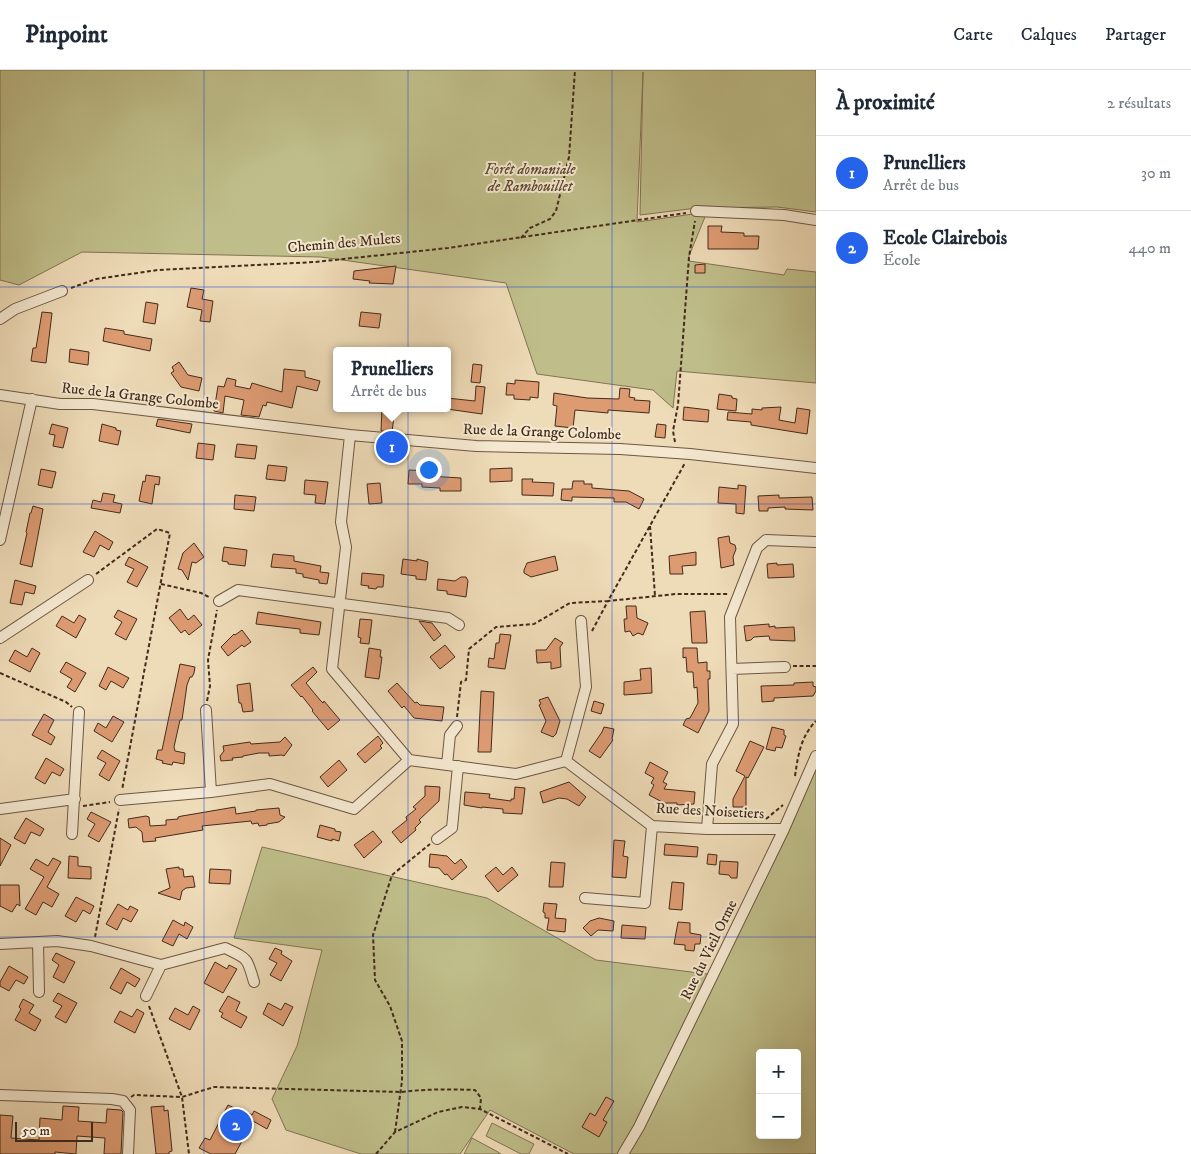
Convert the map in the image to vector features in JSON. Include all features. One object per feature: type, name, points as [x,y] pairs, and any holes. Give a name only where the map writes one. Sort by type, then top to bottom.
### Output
[{"type":"street","points":[[696,211],[784,215],[816,220]]},
{"type":"street","points":[[0,319],[16,309],[62,292]]},
{"type":"street","name":"Rue de la Grange Colombe","points":[[0,395],[76,405],[93,404],[350,435],[476,446],[620,449],[690,454],[816,468]]},
{"type":"street","points":[[0,540],[32,399]]},
{"type":"street","points":[[350,435],[341,522],[346,547],[332,670],[410,760],[516,774],[566,761],[586,686],[582,621]]},
{"type":"street","points":[[707,829],[712,764],[733,724],[730,617],[757,548],[766,540],[816,542]]},
{"type":"street","points":[[0,638],[88,580]]},
{"type":"street","points":[[219,601],[238,590],[448,618],[459,625]]},
{"type":"street","points":[[732,669],[785,666]]},
{"type":"street","points":[[206,710],[211,792]]},
{"type":"street","points":[[72,834],[79,712]]},
{"type":"street","points":[[447,765],[450,735],[456,726]]},
{"type":"street","name":"Rue du Vieil Orme","points":[[623,1154],[639,1128],[784,829],[816,756]]},
{"type":"street","points":[[120,800],[183,795],[270,784],[354,809],[410,760]]},
{"type":"street","name":"Rue des Noisetiers","points":[[566,761],[652,826],[707,829],[784,829]]},
{"type":"street","points":[[437,839],[452,828],[458,766]]},
{"type":"street","points":[[0,810],[74,803]]},
{"type":"street","points":[[586,898],[646,904],[652,826]]},
{"type":"street","points":[[0,944],[57,941],[93,947],[160,965],[225,948],[245,958],[254,982]]},
{"type":"street","points":[[38,942],[40,992]]},
{"type":"street","points":[[146,996],[160,965]]},
{"type":"street","points":[[0,1094],[123,1102],[130,1110],[128,1154]]},
{"type":"path","points":[[521,238],[530,228],[550,219],[556,211],[569,157],[575,70]]},
{"type":"path","points":[[674,453],[676,439],[673,431],[678,405],[689,256],[696,211]]},
{"type":"path","name":"Chemin des Mulets","points":[[62,292],[96,279],[158,270],[315,262],[448,248],[696,211]]},
{"type":"path","points":[[592,631],[690,454]]},
{"type":"path","points":[[650,526],[655,596]]},
{"type":"path","points":[[88,580],[157,529],[170,533],[93,947]]},
{"type":"path","points":[[161,584],[201,593],[219,601],[208,660],[210,686],[206,710]]},
{"type":"path","points":[[456,726],[461,682],[466,680],[469,649],[496,627],[534,624],[570,603],[676,594],[739,594]]},
{"type":"path","points":[[785,666],[816,666]]},
{"type":"path","points":[[0,673],[66,702],[79,712]]},
{"type":"path","points":[[794,782],[799,750],[809,727],[816,721]]},
{"type":"path","points":[[74,803],[120,800]]},
{"type":"path","points":[[762,830],[763,821],[784,804]]},
{"type":"path","points":[[395,1132],[402,1081],[402,1041],[390,1006],[375,980],[373,935],[392,875],[437,839]]},
{"type":"path","points":[[146,996],[182,1097],[189,1154]]},
{"type":"path","points":[[123,1102],[134,1096],[182,1097],[214,1087],[401,1092],[430,1088],[475,1090],[481,1098],[480,1109]]},
{"type":"path","points":[[376,1154],[395,1132],[438,1112],[462,1107],[480,1109],[568,1154]]},
{"type":"green space","name":"Forêt domaniale de Rambouillet","points":[[0,70],[816,70],[816,212],[777,207],[697,208],[640,215],[643,72],[637,222],[707,212],[689,256],[689,261],[784,275],[787,269],[816,272],[816,383],[677,371],[673,408],[653,390],[537,374],[506,283],[321,257],[82,252],[19,285],[0,280]]},
{"type":"green space","points":[[816,763],[816,1154],[574,1154],[490,1110],[460,1154],[361,1154],[286,1130],[272,1099],[297,1046],[322,950],[234,938],[262,847],[487,898],[596,960],[715,975]]},
{"type":"green space","points":[[492,1123],[534,1144],[529,1154],[521,1154],[486,1136]]},
{"type":"green space","points":[[472,1138],[498,1152],[501,1154],[464,1154]]},
{"type":"building","points":[[708,226],[722,226],[721,232],[744,233],[744,236],[759,236],[758,249],[708,249]]},
{"type":"building","points":[[705,264],[705,273],[695,273],[695,265]]},
{"type":"building","points":[[396,266],[393,284],[369,283],[370,281],[353,279],[354,271]]},
{"type":"building","points":[[191,288],[204,290],[202,299],[213,301],[210,322],[200,321],[202,310],[187,307]]},
{"type":"building","points":[[146,302],[158,304],[155,324],[143,322]]},
{"type":"building","points":[[42,312],[52,313],[46,363],[31,361],[33,348],[36,348]]},
{"type":"building","points":[[361,312],[381,314],[379,328],[359,326]]},
{"type":"building","points":[[105,328],[124,331],[124,334],[152,339],[150,351],[103,341]]},
{"type":"building","points":[[70,349],[89,352],[88,365],[69,362]]},
{"type":"building","points":[[179,362],[188,375],[202,378],[199,391],[181,387],[171,373],[174,371],[172,367]]},
{"type":"building","points":[[473,364],[482,365],[480,383],[471,382]]},
{"type":"building","points":[[284,369],[305,371],[305,377],[320,381],[317,391],[297,386],[292,408],[267,402],[266,406],[263,405],[259,417],[241,415],[244,400],[225,396],[223,413],[214,411],[218,386],[224,387],[227,378],[236,380],[235,386],[250,389],[252,383],[282,392]]},
{"type":"building","points":[[515,380],[539,382],[538,398],[530,397],[530,400],[514,399],[514,395],[506,395],[507,383],[515,384]]},
{"type":"building","points":[[476,386],[485,387],[482,414],[451,410],[451,398],[475,401]]},
{"type":"building","points":[[620,388],[630,389],[629,397],[635,398],[634,400],[650,401],[649,413],[608,410],[608,413],[575,410],[573,428],[555,426],[557,406],[553,405],[554,393],[587,398],[619,399]]},
{"type":"building","points":[[719,394],[732,396],[732,398],[737,399],[736,411],[717,409]]},
{"type":"building","points":[[684,407],[709,410],[708,422],[683,420]]},
{"type":"building","points":[[781,407],[779,420],[795,423],[797,408],[810,410],[807,434],[751,425],[751,422],[727,420],[728,412],[752,414],[752,409],[762,410],[762,408]]},
{"type":"building","points":[[382,412],[394,412],[392,432],[381,431]]},
{"type":"building","points":[[158,419],[192,424],[190,433],[156,426]]},
{"type":"building","points":[[52,424],[68,428],[63,448],[53,446],[55,435],[49,434]]},
{"type":"building","points":[[102,424],[121,431],[118,445],[99,441]]},
{"type":"building","points":[[657,424],[666,425],[665,438],[655,437]]},
{"type":"building","points":[[198,443],[215,445],[213,460],[196,458]]},
{"type":"building","points":[[237,444],[257,446],[255,459],[235,457]]},
{"type":"building","points":[[268,465],[287,467],[285,481],[266,479]]},
{"type":"building","points":[[512,468],[512,481],[490,482],[490,469]]},
{"type":"building","points":[[41,469],[56,472],[52,488],[38,485]]},
{"type":"building","points":[[409,470],[429,471],[429,476],[461,478],[461,491],[440,491],[440,488],[422,487],[422,484],[408,484]]},
{"type":"building","points":[[146,475],[160,477],[159,485],[155,484],[152,504],[139,501]]},
{"type":"building","points":[[522,479],[533,479],[532,482],[554,483],[553,496],[522,495]]},
{"type":"building","points":[[305,480],[328,482],[325,504],[315,503],[316,495],[304,494]]},
{"type":"building","points":[[573,481],[584,481],[584,484],[592,484],[592,488],[629,491],[644,499],[639,509],[626,502],[614,502],[614,498],[572,497],[572,501],[561,500],[562,489],[572,489]]},
{"type":"building","points":[[380,483],[382,503],[369,504],[367,484]]},
{"type":"building","points":[[738,485],[746,486],[744,514],[736,513],[736,504],[718,503],[719,487],[738,489]]},
{"type":"building","points":[[103,493],[115,495],[113,502],[122,504],[120,513],[91,508],[93,500],[101,502]]},
{"type":"building","points":[[235,495],[256,497],[254,511],[234,509]]},
{"type":"building","points":[[779,495],[779,498],[812,497],[813,510],[785,509],[785,507],[768,508],[768,511],[759,511],[758,496]]},
{"type":"building","points":[[33,506],[43,509],[32,567],[20,564]]},
{"type":"building","points":[[95,531],[113,542],[109,550],[100,545],[94,557],[83,552]]},
{"type":"building","points":[[729,536],[730,543],[735,545],[736,549],[733,557],[734,565],[721,568],[718,538]]},
{"type":"building","points":[[194,543],[204,557],[196,563],[192,562],[188,580],[182,570],[178,569],[183,553]]},
{"type":"building","points":[[224,547],[247,550],[245,566],[228,564],[228,562],[222,561]]},
{"type":"building","points":[[696,552],[696,565],[682,566],[683,574],[670,574],[669,556]]},
{"type":"building","points":[[273,554],[294,556],[294,561],[321,566],[320,572],[329,573],[327,584],[319,583],[319,580],[303,577],[303,574],[296,573],[296,569],[271,567]]},
{"type":"building","points":[[555,556],[558,570],[531,577],[524,573],[527,563]]},
{"type":"building","points":[[129,557],[148,567],[137,587],[127,582],[134,569],[125,565]]},
{"type":"building","points":[[403,559],[417,561],[417,559],[428,562],[426,580],[416,579],[416,576],[401,574]]},
{"type":"building","points":[[777,563],[777,565],[793,564],[794,577],[768,578],[767,564]]},
{"type":"building","points":[[362,573],[384,575],[383,587],[377,587],[376,589],[361,585]]},
{"type":"building","points":[[461,577],[466,577],[468,581],[466,597],[447,594],[447,591],[437,590],[438,579],[455,581]]},
{"type":"building","points":[[15,580],[36,586],[34,594],[25,592],[22,605],[10,603]]},
{"type":"building","points":[[626,606],[636,606],[637,618],[648,623],[643,635],[638,633],[633,636],[630,631],[625,632]]},
{"type":"building","points":[[180,609],[188,620],[194,615],[202,625],[189,635],[185,630],[181,633],[169,618]]},
{"type":"building","points":[[118,610],[137,619],[126,640],[115,634],[122,622],[114,617]]},
{"type":"building","points":[[705,611],[707,643],[692,643],[690,612]]},
{"type":"building","points":[[258,612],[321,622],[319,635],[300,633],[300,629],[256,624]]},
{"type":"building","points":[[79,615],[86,619],[76,638],[56,626],[62,616],[74,623]]},
{"type":"building","points":[[360,619],[372,620],[369,644],[360,643],[361,638],[358,637]]},
{"type":"building","points":[[419,621],[432,623],[441,635],[434,641]]},
{"type":"building","points":[[769,624],[769,627],[775,626],[775,628],[794,627],[795,641],[770,640],[769,636],[754,637],[746,641],[744,626]]},
{"type":"building","points":[[242,630],[251,642],[244,647],[242,645],[228,656],[221,647],[234,634]]},
{"type":"building","points":[[500,634],[511,635],[505,669],[488,667],[489,658],[494,659],[496,643],[499,643]]},
{"type":"building","points":[[555,638],[563,643],[560,647],[561,667],[551,669],[551,662],[537,663],[536,650],[546,650]]},
{"type":"building","points":[[445,645],[455,657],[440,669],[430,657]]},
{"type":"building","points":[[32,648],[40,653],[30,672],[9,661],[15,650],[27,657]]},
{"type":"building","points":[[369,648],[381,650],[379,679],[365,677]]},
{"type":"building","points":[[683,648],[697,648],[698,663],[707,662],[707,671],[710,671],[710,679],[708,679],[709,711],[698,733],[683,725],[686,719],[690,718],[698,703],[697,687],[694,688],[693,672],[687,672],[686,657],[683,658]]},
{"type":"building","points":[[66,662],[86,673],[75,692],[67,687],[72,679],[60,672]]},
{"type":"building","points":[[180,664],[195,667],[194,673],[187,685],[182,720],[180,720],[174,747],[175,751],[185,753],[184,764],[173,762],[172,765],[162,763],[163,761],[156,759],[158,750],[162,750]]},
{"type":"building","points":[[108,667],[129,678],[123,688],[111,681],[106,690],[99,686]]},
{"type":"building","points":[[313,667],[317,672],[306,683],[340,720],[328,730],[302,696],[291,685]]},
{"type":"building","points":[[651,668],[652,693],[624,695],[624,682],[641,680],[640,669]]},
{"type":"building","points":[[813,682],[816,691],[813,696],[774,698],[774,701],[762,702],[761,686],[794,685],[794,683]]},
{"type":"building","points":[[250,683],[253,711],[243,712],[241,703],[239,703],[237,685]]},
{"type":"building","points":[[397,683],[415,703],[444,707],[442,721],[414,718],[404,706],[402,708],[388,691]]},
{"type":"building","points":[[481,691],[494,692],[491,752],[478,752]]},
{"type":"building","points":[[548,697],[560,721],[556,734],[553,737],[541,732],[546,721],[539,705],[541,704],[539,700]]},
{"type":"building","points":[[594,701],[604,704],[601,714],[591,711]]},
{"type":"building","points":[[44,714],[54,720],[48,732],[55,737],[51,745],[32,735]]},
{"type":"building","points":[[113,716],[124,722],[112,742],[94,731],[98,723],[106,728]]},
{"type":"building","points":[[604,727],[614,729],[613,740],[600,758],[589,751]]},
{"type":"building","points":[[772,727],[784,730],[784,735],[786,736],[782,748],[776,747],[775,751],[766,749]]},
{"type":"building","points":[[378,736],[383,743],[380,746],[382,748],[365,763],[357,754]]},
{"type":"building","points":[[285,737],[292,745],[284,756],[269,756],[269,753],[259,753],[221,761],[220,756],[224,751],[223,746],[250,742],[251,744],[280,742]]},
{"type":"building","points":[[750,741],[764,747],[748,778],[746,777],[746,807],[733,807],[733,799],[745,776],[736,771]]},
{"type":"building","points":[[102,750],[120,761],[109,781],[99,775],[106,763],[97,758]]},
{"type":"building","points":[[46,758],[64,769],[60,776],[52,772],[45,784],[35,778]]},
{"type":"building","points":[[339,760],[347,770],[328,787],[320,777]]},
{"type":"building","points":[[650,762],[668,772],[663,782],[667,784],[664,789],[695,792],[694,804],[677,805],[677,803],[664,803],[649,795],[654,785],[651,783],[654,778],[645,773]]},
{"type":"building","points":[[569,782],[586,797],[579,806],[567,799],[559,798],[543,803],[540,792]]},
{"type":"building","points":[[425,786],[440,787],[439,801],[419,820],[421,822],[415,828],[416,830],[401,843],[392,832],[407,820],[406,817],[416,809],[413,807],[425,796]]},
{"type":"building","points":[[515,787],[525,788],[522,814],[503,813],[503,809],[464,805],[465,792],[490,794],[489,798],[511,801],[511,799],[514,799]]},
{"type":"building","points":[[235,807],[236,814],[279,808],[280,815],[285,817],[279,822],[259,826],[258,823],[252,824],[251,821],[202,826],[203,830],[155,838],[156,841],[143,842],[142,832],[136,827],[129,828],[128,819],[146,816],[149,817],[150,826],[166,825],[166,820]]},
{"type":"building","points":[[91,812],[111,822],[99,842],[88,836],[95,824],[87,819]]},
{"type":"building","points":[[26,818],[44,829],[40,836],[31,832],[25,844],[14,838]]},
{"type":"building","points":[[320,825],[341,832],[339,841],[317,837]]},
{"type":"building","points":[[373,831],[382,842],[364,858],[354,845]]},
{"type":"building","points":[[0,838],[11,845],[0,866]]},
{"type":"building","points":[[614,840],[625,841],[623,856],[628,857],[626,878],[612,877]]},
{"type":"building","points":[[665,844],[698,847],[697,857],[664,855]]},
{"type":"building","points":[[430,854],[447,856],[455,864],[461,859],[467,867],[452,880],[439,868],[429,867]]},
{"type":"building","points":[[708,854],[717,855],[716,865],[707,864]]},
{"type":"building","points":[[69,856],[78,857],[78,866],[91,867],[91,879],[68,878]]},
{"type":"building","points":[[53,858],[61,862],[47,887],[59,894],[52,907],[43,902],[36,915],[25,909],[44,877],[30,869],[36,859],[48,866]]},
{"type":"building","points":[[720,861],[738,862],[737,878],[719,874]]},
{"type":"building","points":[[551,862],[565,863],[563,887],[549,887]]},
{"type":"building","points":[[179,867],[179,869],[183,869],[184,877],[193,876],[195,887],[186,888],[182,891],[180,900],[158,893],[170,888],[166,869]]},
{"type":"building","points":[[496,867],[503,875],[512,867],[518,875],[498,892],[485,876]]},
{"type":"building","points":[[210,869],[231,870],[230,884],[209,883]]},
{"type":"building","points":[[672,882],[684,883],[682,910],[669,909]]},
{"type":"building","points":[[0,885],[19,885],[20,906],[17,904],[12,912],[0,906]]},
{"type":"building","points":[[76,897],[94,906],[90,914],[83,910],[76,922],[65,916]]},
{"type":"building","points":[[544,903],[557,904],[555,918],[566,919],[565,932],[547,930],[549,918],[545,918],[545,913],[543,912]]},
{"type":"building","points":[[118,904],[128,910],[130,906],[138,910],[131,922],[123,918],[117,930],[106,924]]},
{"type":"building","points":[[599,918],[614,921],[613,931],[598,930],[591,936],[583,928],[590,921]]},
{"type":"building","points":[[173,920],[184,926],[185,922],[193,927],[187,939],[179,934],[173,946],[162,941]]},
{"type":"building","points":[[678,922],[690,923],[690,933],[701,935],[700,944],[695,944],[694,951],[685,950],[685,945],[674,944]]},
{"type":"building","points":[[622,925],[646,927],[645,939],[621,938]]},
{"type":"building","points":[[275,948],[282,951],[281,954],[292,961],[281,981],[270,975],[277,963],[269,959]]},
{"type":"building","points":[[56,953],[75,962],[64,983],[53,977],[59,965],[52,960]]},
{"type":"building","points":[[215,962],[227,969],[229,965],[237,969],[223,993],[204,983]]},
{"type":"building","points":[[9,966],[28,977],[24,984],[16,980],[9,991],[0,986],[0,982]]},
{"type":"building","points":[[121,968],[140,979],[135,987],[127,982],[121,994],[110,988]]},
{"type":"building","points":[[58,993],[77,1003],[66,1023],[55,1017],[62,1006],[53,1001]]},
{"type":"building","points":[[228,996],[240,1002],[236,1011],[247,1017],[241,1028],[221,1017],[223,1013],[219,1011]]},
{"type":"building","points":[[23,999],[34,1005],[29,1013],[41,1020],[35,1031],[15,1020],[21,1009],[19,1007]]},
{"type":"building","points":[[268,1003],[281,1010],[285,1003],[293,1007],[283,1026],[263,1014]]},
{"type":"building","points":[[193,1006],[200,1010],[190,1030],[169,1019],[175,1008],[188,1015]]},
{"type":"building","points":[[137,1009],[144,1013],[135,1033],[114,1022],[120,1011],[132,1017]]},
{"type":"building","points":[[606,1097],[614,1101],[603,1120],[607,1122],[599,1137],[582,1127],[590,1113],[595,1116]]},
{"type":"building","points":[[228,1105],[239,1110],[240,1108],[252,1115],[254,1111],[271,1120],[267,1129],[253,1121],[235,1154],[211,1154],[199,1148],[205,1138],[210,1140]]},
{"type":"building","points":[[63,1106],[79,1107],[78,1121],[106,1123],[107,1109],[121,1110],[123,1112],[121,1154],[104,1154],[105,1138],[77,1136],[76,1154],[55,1152],[55,1154],[0,1154],[0,1115],[13,1116],[11,1138],[39,1140],[40,1118],[62,1120]]},
{"type":"building","points":[[164,1106],[164,1111],[168,1110],[172,1151],[169,1154],[156,1154],[151,1107]]},
{"type":"place","name":"Prunelliers","points":[[392,447]]},
{"type":"place","name":"Ecole Clairebois","points":[[236,1125]]}]
